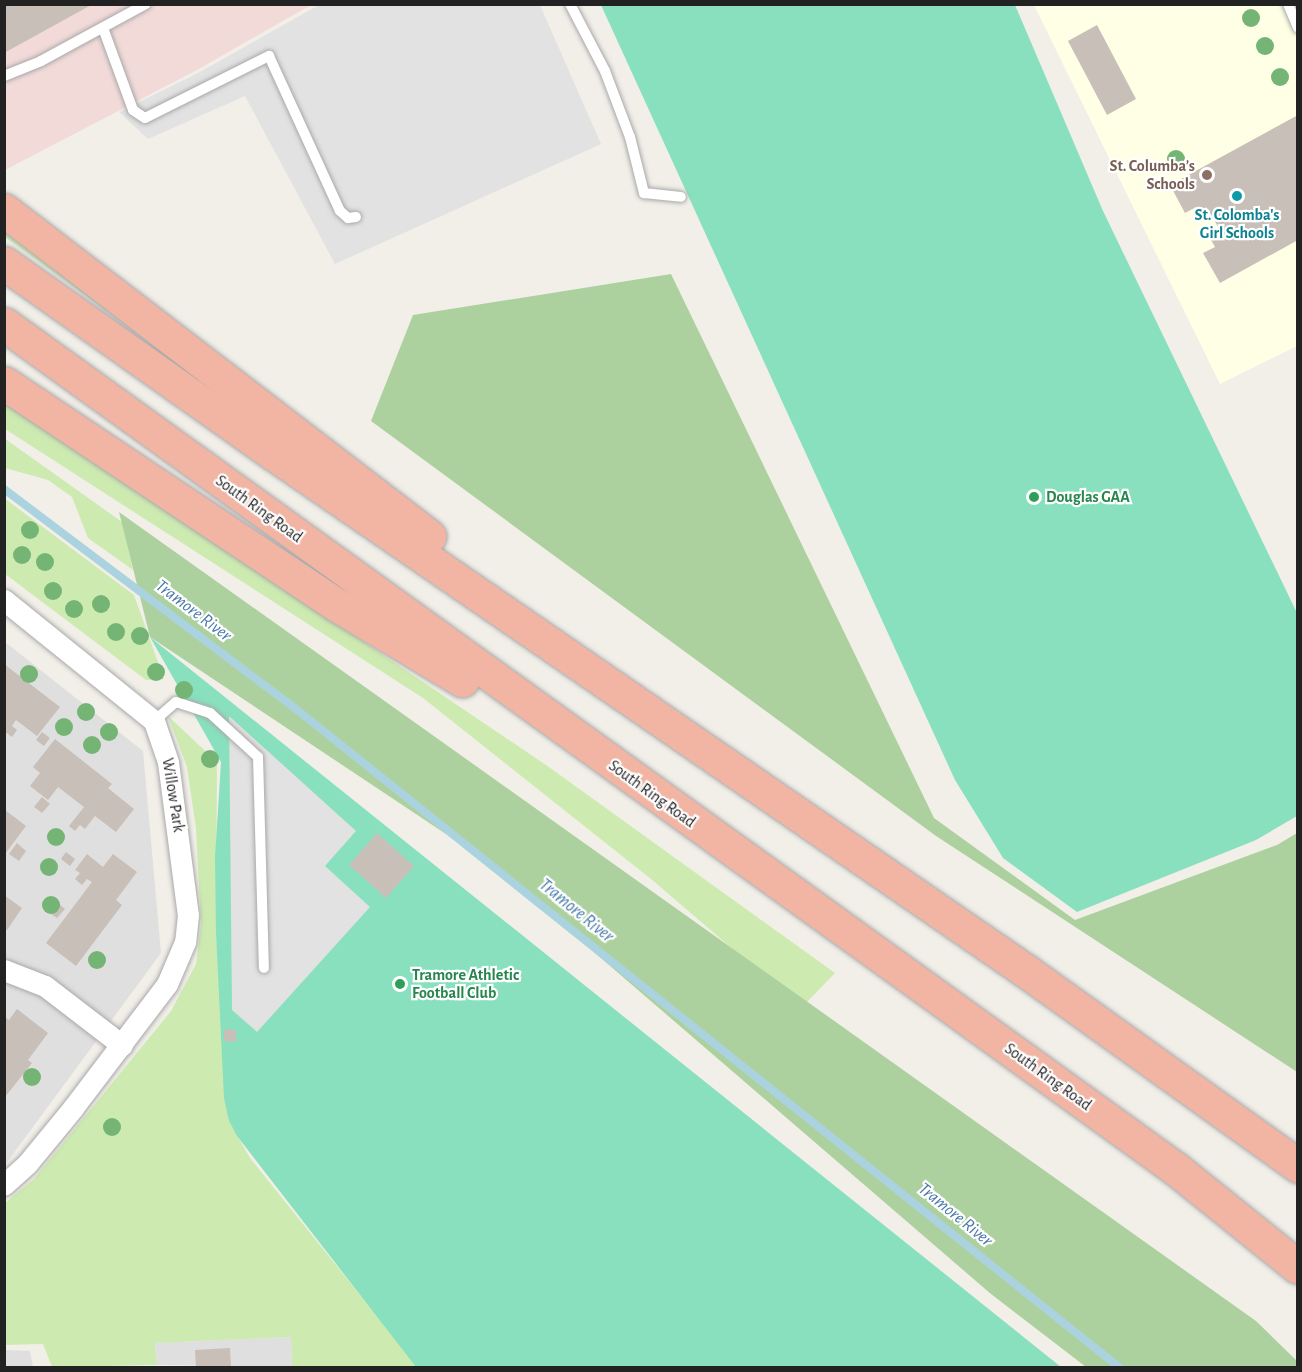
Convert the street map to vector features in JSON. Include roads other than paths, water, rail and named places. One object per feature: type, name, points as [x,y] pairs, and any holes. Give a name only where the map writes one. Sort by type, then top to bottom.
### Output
[{"type":"highway","points":[[4,210],[400,513],[615,685]]},
{"type":"highway","points":[[4,263],[274,454],[615,685],[1298,1166]]},
{"type":"highway","name":"South Ring Road","points":[[4,324],[641,787],[1176,1169],[1298,1267]]},
{"type":"highway","points":[[4,383],[337,606],[641,787]]},
{"type":"street","points":[[4,600],[154,721]]},
{"type":"street","name":"Willow Park","points":[[4,1185],[27,1164],[122,1045],[166,984],[185,942],[188,915],[182,852],[168,762],[154,721]]},
{"type":"street","points":[[4,970],[45,986],[122,1045]]},
{"type":"lane","points":[[4,76],[103,28],[132,9],[146,4]]},
{"type":"lane","points":[[570,4],[605,71],[630,137],[644,193],[681,197]]},
{"type":"lane","points":[[1288,4],[1298,28]]},
{"type":"lane","points":[[103,28],[133,110],[145,118],[269,56],[340,211],[348,218],[356,217]]},
{"type":"lane","points":[[154,721],[176,702],[210,713],[258,757],[264,968]]},
{"type":"waterway","name":"Tramore River","points":[[4,489],[296,709],[1120,1368]]},
{"type":"place","name":"St. Columba’s Schools","points":[[1207,175]]},
{"type":"place","name":"St. Colomba's Girl Schools","points":[[1237,196]]},
{"type":"place","name":"Douglas GAA","points":[[1034,497]]},
{"type":"place","name":"Tramore Athletic Football Club","points":[[400,984]]}]
